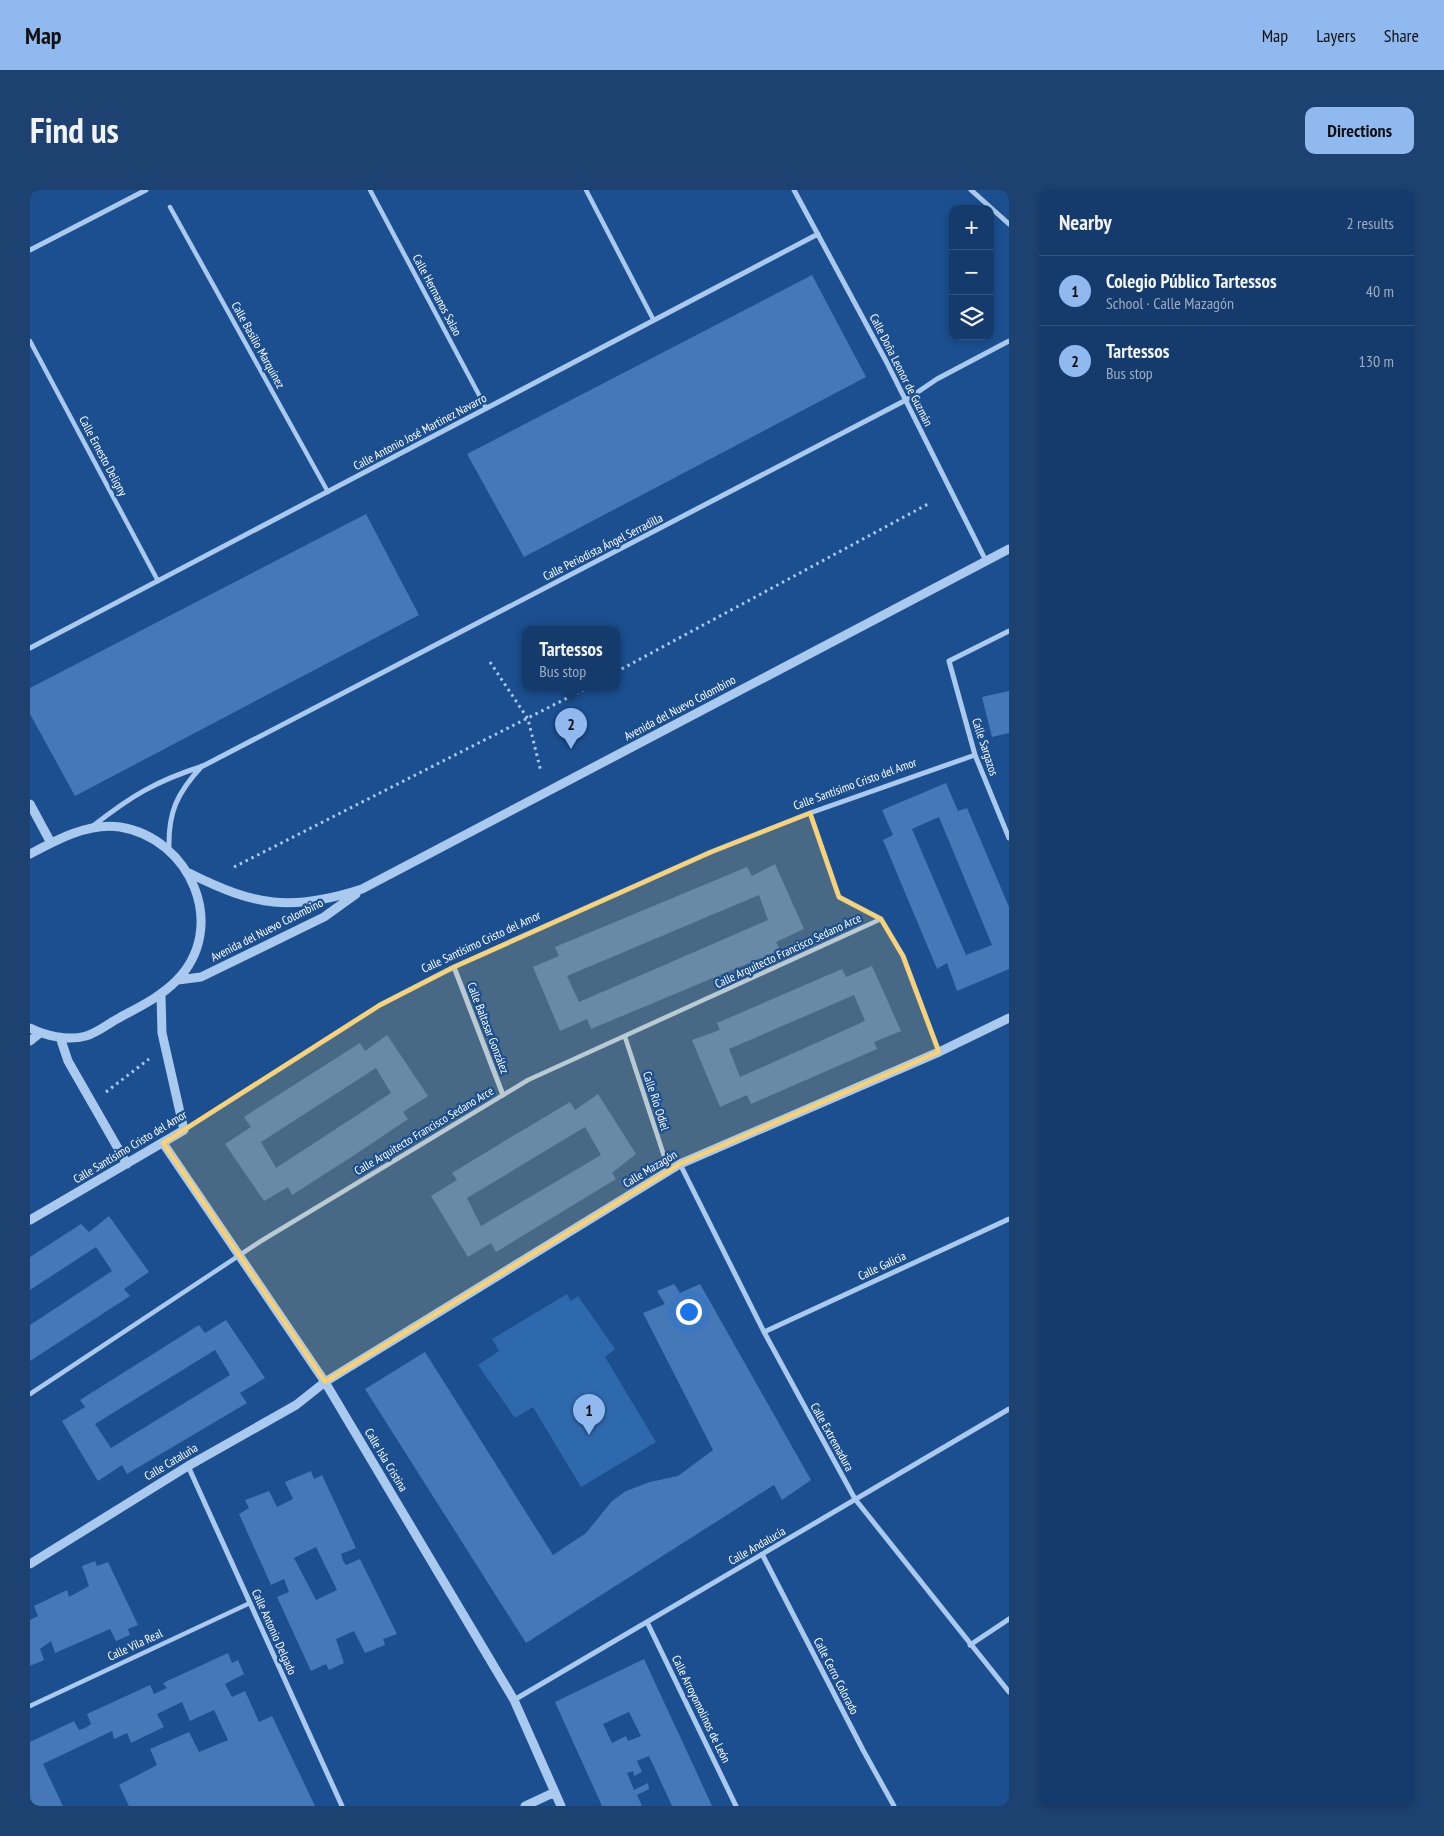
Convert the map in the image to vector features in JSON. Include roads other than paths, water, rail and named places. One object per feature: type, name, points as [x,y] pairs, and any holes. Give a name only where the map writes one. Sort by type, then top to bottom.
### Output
[{"type":"street","points":[[30,250],[146,190]]},
{"type":"street","name":"Calle Hermanos Salao","points":[[370,190],[486,408]]},
{"type":"street","points":[[586,190],[653,319]]},
{"type":"street","name":"Calle Doña Leonor de Guzmán","points":[[794,190],[906,400],[986,561]]},
{"type":"street","points":[[970,190],[1009,224]]},
{"type":"street","name":"Calle Basilio Marquinez","points":[[170,207],[328,492]]},
{"type":"street","name":"Calle Antonio José Martinez Navarro","points":[[30,648],[818,234]]},
{"type":"street","name":"Calle Ernesto Deligny","points":[[30,341],[158,581]]},
{"type":"street","name":"Calle Periodista Ángel Serradilla","points":[[90,828],[124,802],[164,779],[202,766],[906,400],[937,379],[1009,341]]},
{"type":"street","name":"Avenida del Nuevo Colombino","points":[[178,980],[201,977],[324,917],[362,889],[1009,549]]},
{"type":"street","name":"Calle Sargazos","points":[[1009,631],[949,661],[975,755],[1009,838]]},
{"type":"street","name":"Calle Santísimo Cristo del Amor","points":[[30,1220],[163,1143],[380,1005],[454,967],[711,852],[810,813],[975,755]]},
{"type":"street","name":"Calle Periodista Ángel Serradilla","points":[[169,849],[168,826],[174,804],[186,783],[202,766]]},
{"type":"street","points":[[30,804],[51,843]]},
{"type":"street","points":[[810,813],[840,897],[881,919],[903,956],[939,1052]]},
{"type":"street","points":[[30,854],[51,843],[90,828],[118,827],[145,834],[169,849],[189,873],[197,894],[201,917],[199,940],[190,961],[178,980],[161,995],[86,1036],[60,1037],[40,1033],[30,1028]]},
{"type":"street","name":"Avenida del Nuevo Colombino","points":[[189,873],[222,890],[257,900],[293,904],[328,900],[362,889]]},
{"type":"street","name":"Calle Arquitecto Francisco Sedano Arce","points":[[30,1394],[239,1256],[528,1080],[881,919]]},
{"type":"street","name":"Calle Baltasar González","points":[[454,967],[504,1095]]},
{"type":"street","points":[[161,995],[162,1034],[184,1130]]},
{"type":"street","name":"Calle Mazagón","points":[[325,1382],[680,1164],[939,1052],[1009,1018]]},
{"type":"street","points":[[30,1041],[40,1033]]},
{"type":"street","points":[[60,1037],[68,1061],[127,1164]]},
{"type":"street","name":"Calle Río Odiel","points":[[625,1037],[669,1171]]},
{"type":"street","name":"Calle Isla Cristina","points":[[163,1143],[325,1382],[514,1700],[562,1806]]},
{"type":"street","name":"Calle Extremadura","points":[[680,1164],[764,1332],[855,1500],[1009,1692]]},
{"type":"street","name":"Calle Galicia","points":[[764,1332],[1009,1219]]},
{"type":"street","name":"Calle Cataluña","points":[[30,1564],[188,1466],[296,1405],[325,1382]]},
{"type":"street","name":"Calle Andalucía","points":[[514,1700],[1009,1409]]},
{"type":"street","name":"Calle Antonio Delgado","points":[[188,1466],[342,1806]]},
{"type":"street","name":"Calle Cerro Colorado","points":[[762,1554],[894,1806]]},
{"type":"street","name":"Calle Vila Real","points":[[30,1706],[250,1603]]},
{"type":"street","points":[[970,1645],[1009,1619]]},
{"type":"street","name":"Calle Arroyomolinos de León","points":[[647,1622],[736,1806]]},
{"type":"street","points":[[526,1806],[555,1792]]},
{"type":"place","name":"Tartessos","points":[[571,749]]},
{"type":"place","name":"Colegio Público Tartessos","points":[[589,1435]]}]
